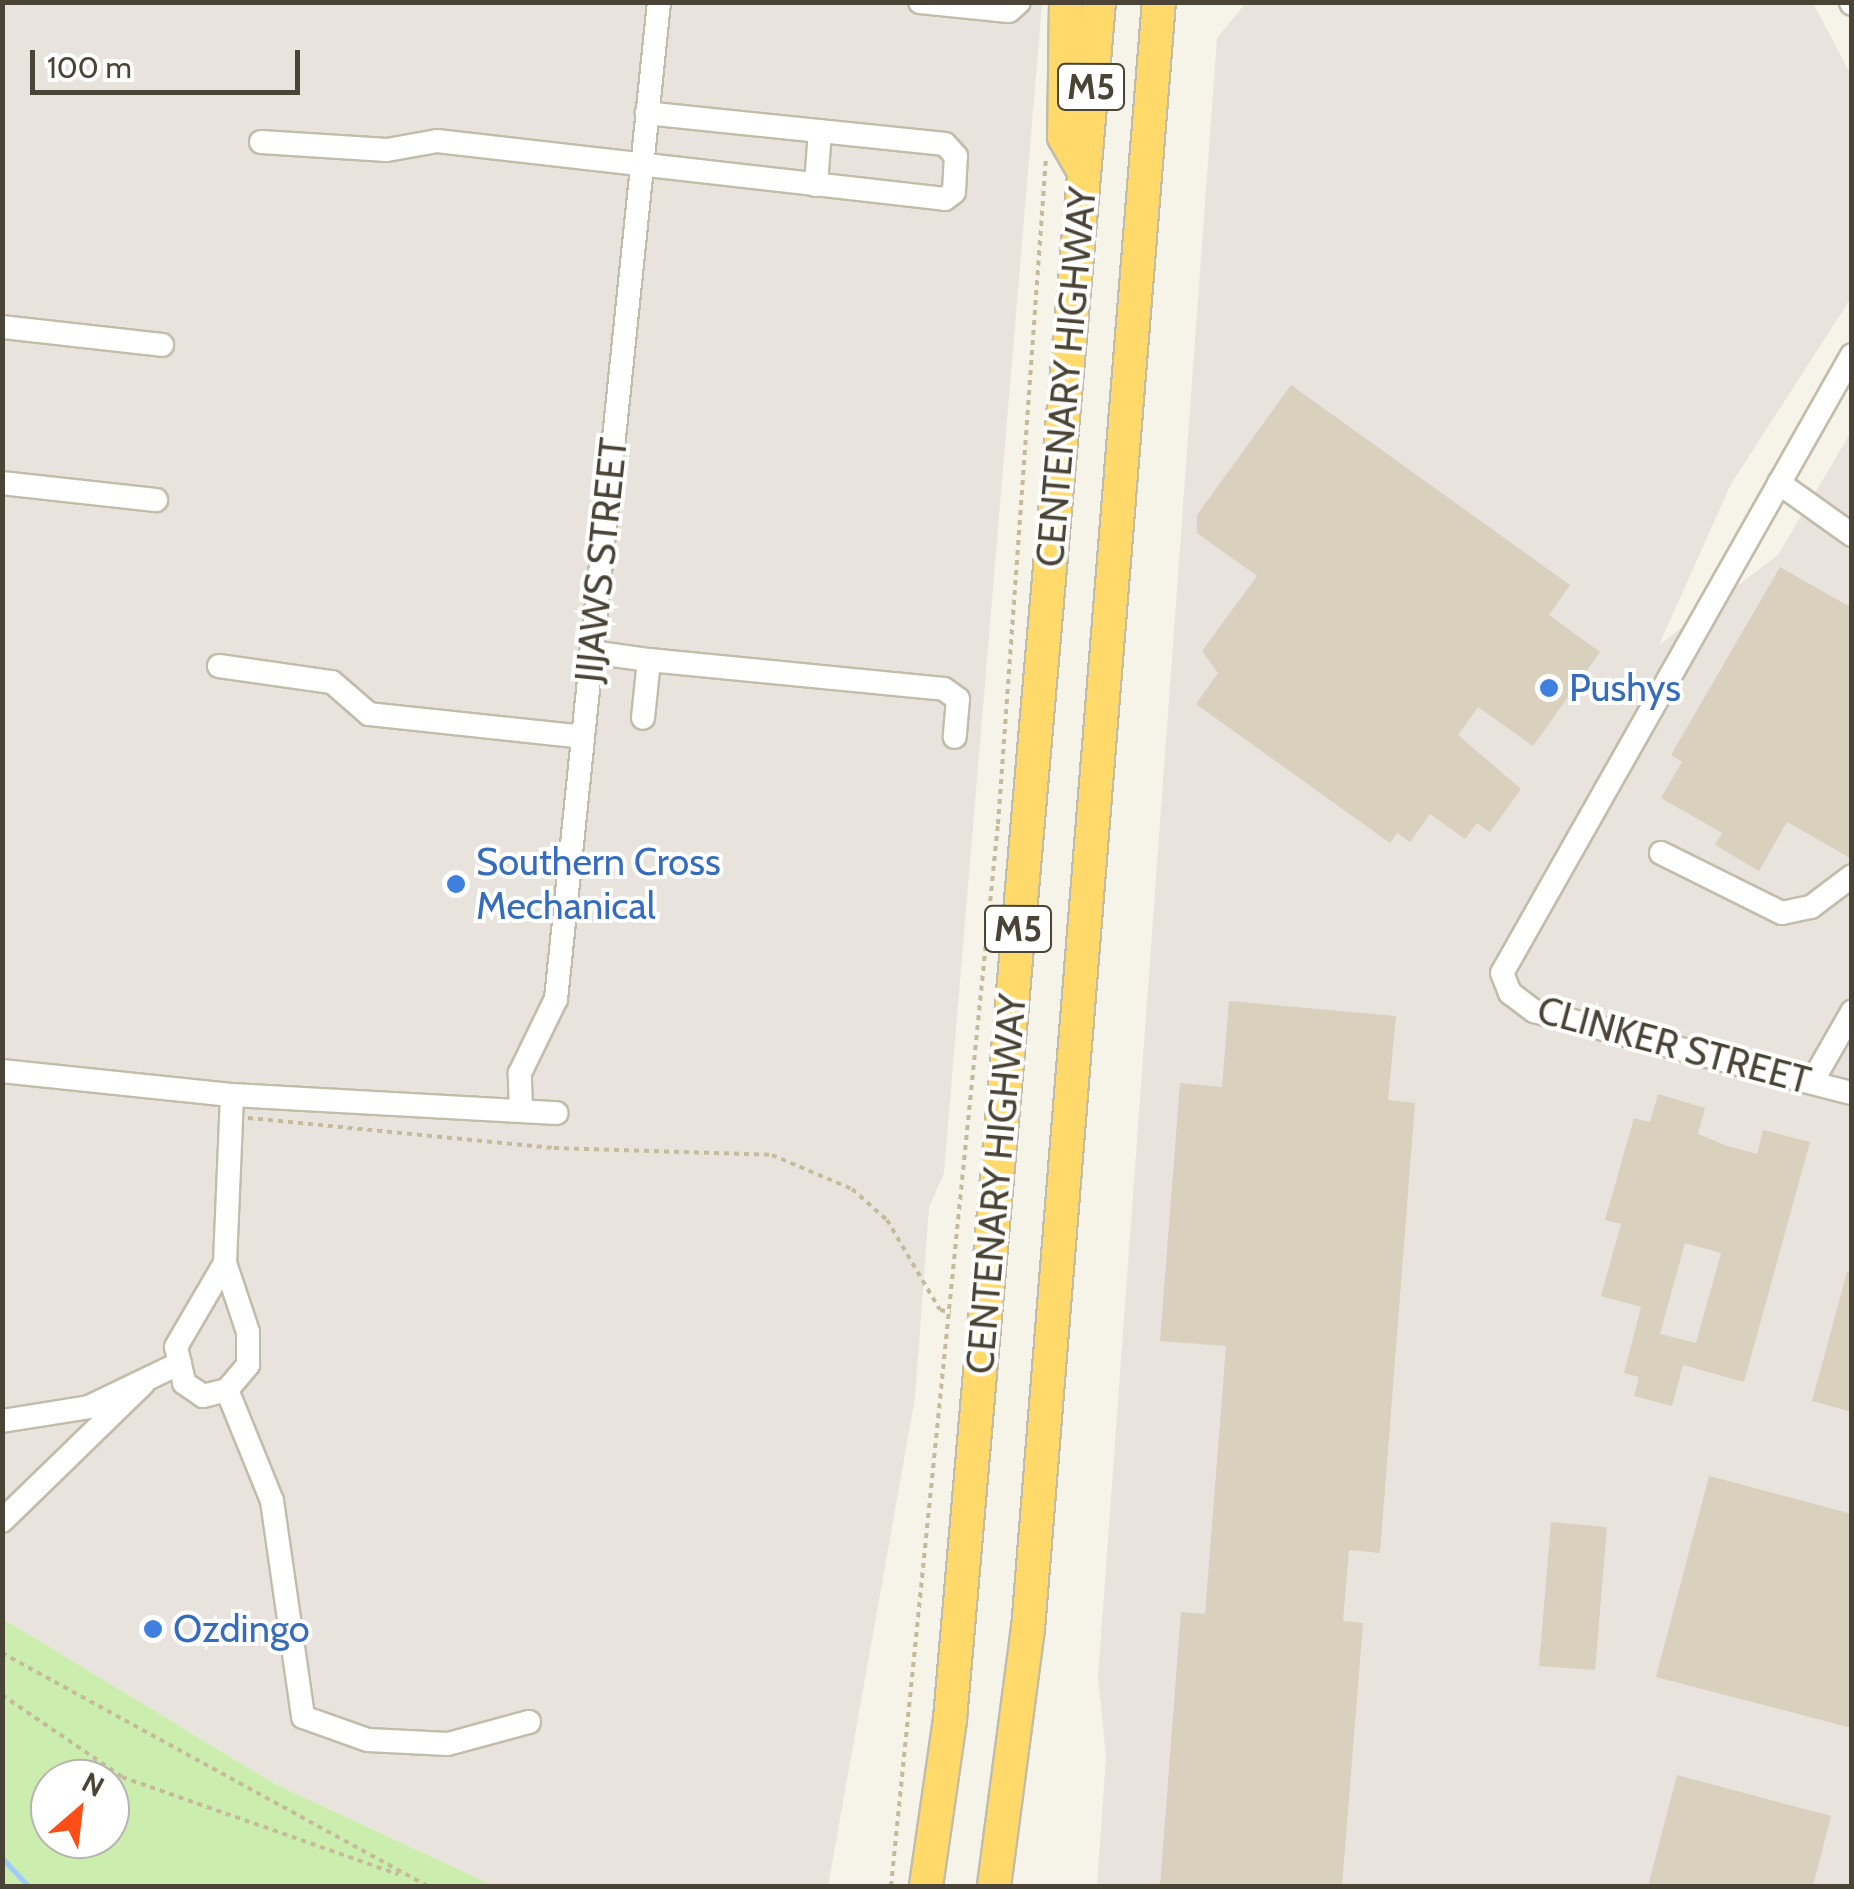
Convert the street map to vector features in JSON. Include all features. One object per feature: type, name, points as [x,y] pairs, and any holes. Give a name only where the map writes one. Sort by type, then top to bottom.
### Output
[{"type":"highway","points":[[1066,2],[1064,137],[1084,171]]},
{"type":"highway","name":"CENTENARY HIGHWAY","points":[[926,1886],[950,1719],[1099,2]]},
{"type":"highway","name":"CENTENARY HIGHWAY","points":[[994,1886],[1028,1629],[1159,2]]},
{"type":"street","name":"JIJAWS STREET","points":[[520,1110],[520,1073],[556,999],[659,2]]},
{"type":"street","points":[[920,2],[1009,11],[1018,2]]},
{"type":"street","points":[[261,142],[387,150],[437,141],[945,199],[954,192],[956,156],[945,144],[647,113]]},
{"type":"street","points":[[816,185],[820,131]]},
{"type":"street","points":[[2,327],[162,344]]},
{"type":"street","points":[[1852,355],[1779,482],[1852,535]]},
{"type":"street","name":"CLINKER STREET","points":[[1779,482],[1514,940],[1504,985],[1534,1011],[1852,1093]]},
{"type":"street","points":[[2,483],[156,500]]},
{"type":"street","points":[[592,652],[944,689],[958,699],[955,737]]},
{"type":"street","points":[[643,718],[649,660]]},
{"type":"street","points":[[219,666],[332,682],[369,714],[583,737]]},
{"type":"street","points":[[1661,853],[1782,914],[1811,907],[1852,876]]},
{"type":"street","points":[[1812,1082],[1852,1012]]},
{"type":"street","points":[[2,1070],[232,1106],[400,1105],[557,1113]]},
{"type":"street","points":[[225,1262],[184,1322],[180,1363],[184,1383],[204,1396],[227,1390],[248,1366],[248,1332],[225,1262],[232,1106]]},
{"type":"street","points":[[2,1421],[89,1407],[180,1363]]},
{"type":"street","points":[[2,1521],[143,1384]]},
{"type":"street","points":[[227,1390],[272,1501],[304,1717],[368,1740],[448,1744],[529,1722]]},
{"type":"path","points":[[891,1886],[998,824],[1046,142]]},
{"type":"path","points":[[232,1106],[554,1148],[772,1154],[852,1189],[887,1220],[940,1310],[951,1312]]},
{"type":"path","points":[[2,1653],[407,1877]]},
{"type":"path","points":[[2,1696],[122,1777],[428,1886]]},
{"type":"shaded area","points":[[2,3],[1042,3],[944,1173],[929,1207],[915,1398],[828,1886],[494,1886],[275,1784],[3,1619]]},
{"type":"shaded area","points":[[1246,3],[1813,3],[1851,75],[1851,298],[1731,484],[1659,645],[1778,555],[1851,432],[1851,1886],[1097,1886],[1106,1757],[1098,1677],[1217,38]]},
{"type":"green space","points":[[3,1619],[275,1784],[494,1886],[3,1886]]},
{"type":"building","points":[[1291,385],[1570,585],[1549,615],[1600,652],[1533,746],[1478,707],[1458,735],[1521,789],[1490,832],[1477,823],[1465,839],[1430,814],[1410,842],[1397,833],[1390,843],[1196,704],[1218,673],[1202,651],[1257,576],[1197,533],[1197,515]]},
{"type":"building","points":[[1780,567],[1852,608],[1852,859],[1787,822],[1759,871],[1715,845],[1722,833],[1661,798],[1682,762],[1671,755]]},
{"type":"building","points":[[1229,1001],[1396,1016],[1388,1100],[1415,1103],[1380,1553],[1349,1550],[1343,1621],[1363,1623],[1342,1886],[1160,1886],[1181,1612],[1205,1614],[1226,1346],[1160,1341],[1180,1083],[1222,1087]]},
{"type":"building","points":[[1658,1094],[1705,1108],[1698,1134],[1727,1146],[1757,1154],[1763,1130],[1810,1142],[1744,1382],[1683,1365],[1672,1406],[1634,1396],[1639,1377],[1624,1373],[1641,1307],[1601,1296],[1621,1224],[1605,1220],[1634,1118],[1650,1122]],"holes":[[[1685,1243],[1721,1253],[1696,1343],[1660,1334]]]},
{"type":"building","points":[[1847,1272],[1852,1273],[1852,1412],[1812,1401]]},
{"type":"building","points":[[1709,1476],[1852,1514],[1852,1728],[1656,1677]]},
{"type":"building","points":[[1551,1522],[1607,1527],[1595,1670],[1539,1666]]},
{"type":"building","points":[[1677,1775],[1831,1816],[1813,1886],[1648,1886]]},
{"type":"waterway","points":[[2,1858],[28,1886]]},
{"type":"place","name":"Pushys","points":[[1549,688]]},
{"type":"place","name":"Southern Cross Mechanical","points":[[456,884]]},
{"type":"place","name":"Ozdingo","points":[[153,1629]]}]
